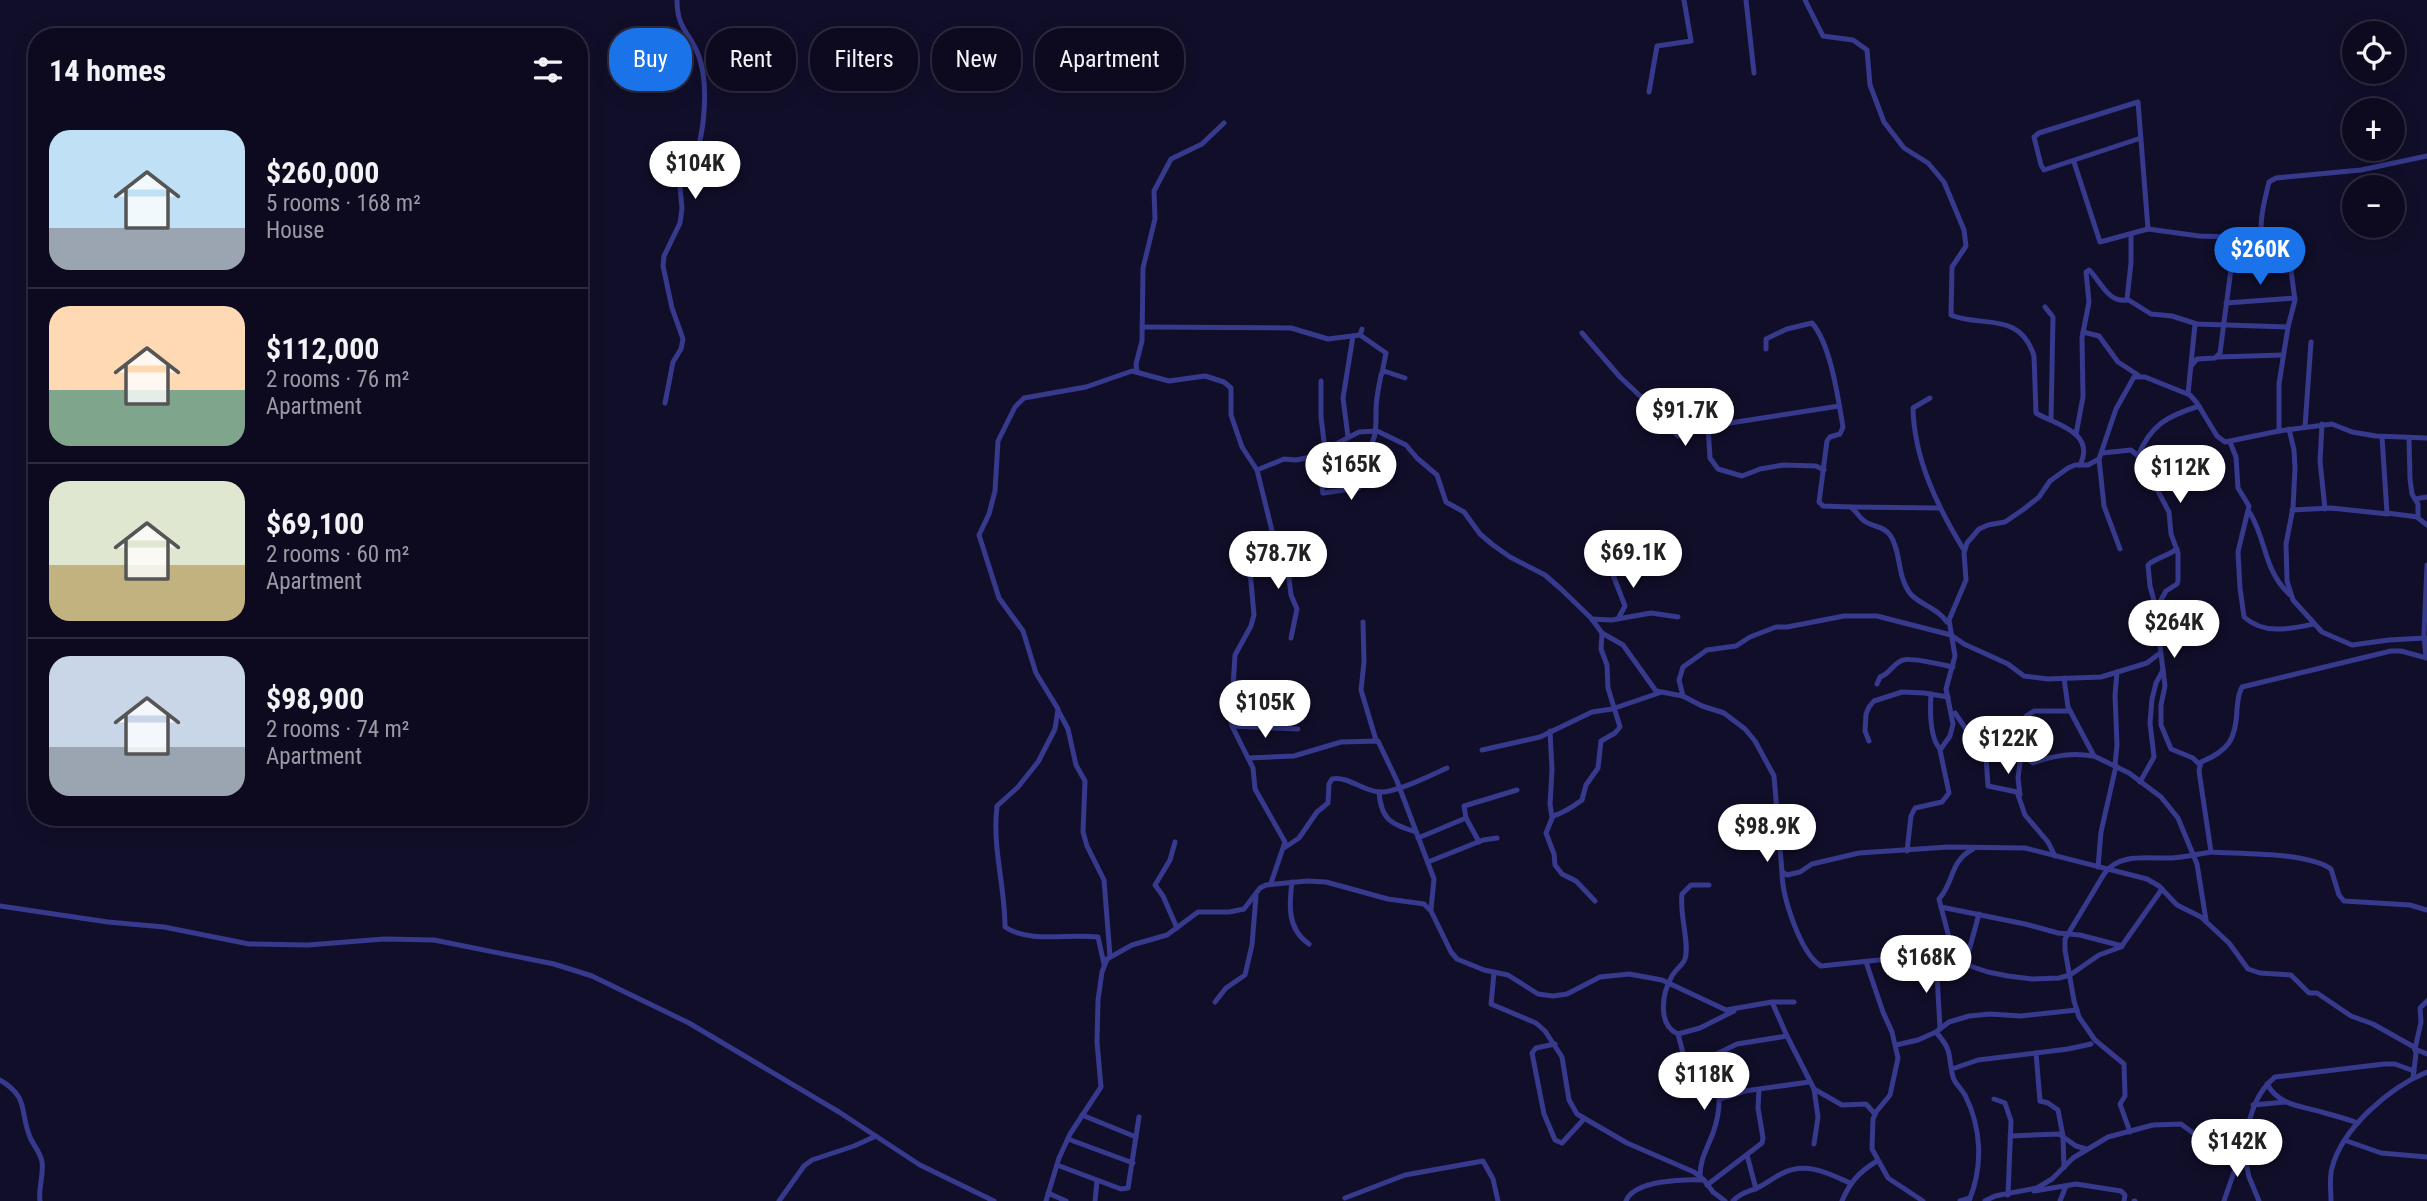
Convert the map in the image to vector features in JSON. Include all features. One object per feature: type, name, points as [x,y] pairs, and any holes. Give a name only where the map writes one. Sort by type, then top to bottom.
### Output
[{"type":"street","points":[[665,403],[673,362],[681,349],[683,339],[665,280],[663,260],[680,223],[682,208],[679,177],[689,166],[695,153],[705,103],[698,55],[681,26],[677,0]]},
{"type":"street","points":[[1649,92],[1657,46],[1691,41],[1684,0]]},
{"type":"street","points":[[1746,0],[1754,73]]},
{"type":"street","points":[[1805,0],[1823,36],[1853,40],[1865,46],[1870,61],[1870,86],[1884,122],[1904,148],[1933,168],[1952,197],[1967,240],[1964,250],[1952,267],[1951,315],[1994,321],[2010,327],[2023,337],[2032,348],[2034,356],[2036,412],[2076,434],[2083,448],[2080,465]]},
{"type":"street","points":[[2141,138],[2074,162],[2043,169],[2035,135],[2138,102],[2140,107],[2148,229]]},
{"type":"street","points":[[1137,372],[1136,362],[1141,345],[1143,268],[1155,219],[1155,187],[1171,159],[1205,142],[1224,123]]},
{"type":"street","points":[[2279,431],[2278,395],[2295,299],[2288,249],[2265,244],[2262,238],[2269,183],[2274,178],[2361,170],[2427,156]]},
{"type":"street","points":[[2074,162],[2101,242],[2148,229],[2199,236],[2262,238]]},
{"type":"street","points":[[2127,300],[2131,263],[2130,234]]},
{"type":"street","points":[[2217,357],[2235,238]]},
{"type":"street","points":[[2076,434],[2083,393],[2082,332],[2089,302],[2086,274],[2088,270],[2113,298],[2119,301],[2127,300],[2151,314],[2172,316],[2195,324],[2288,327]]},
{"type":"street","points":[[2226,303],[2295,299]]},
{"type":"street","points":[[2045,307],[2052,314],[2053,320],[2052,420]]},
{"type":"street","points":[[1766,349],[1766,339],[1787,329],[1812,323],[1825,349],[1842,428],[1840,434],[1827,441],[1819,504],[1939,508]]},
{"type":"street","points":[[2188,394],[2195,324]]},
{"type":"street","points":[[1142,327],[1291,328],[1328,338],[1358,333],[1385,352],[1376,405],[1377,431],[1370,450],[1362,457],[1359,489],[1323,492],[1316,454]]},
{"type":"street","points":[[2082,332],[2099,336],[2118,362],[2138,376],[2188,394],[2219,439],[2225,442],[2322,424],[2333,424],[2352,432],[2409,439],[2427,438]]},
{"type":"street","points":[[1348,437],[1344,391],[1358,333]]},
{"type":"street","points":[[1582,333],[1621,379],[1656,411],[1676,435],[1708,426],[1839,406]]},
{"type":"street","points":[[2305,427],[2311,342]]},
{"type":"street","points":[[2192,365],[2199,359],[2217,357],[2283,355]]},
{"type":"street","points":[[1382,373],[1384,371],[1405,378]]},
{"type":"street","points":[[1111,956],[1104,880],[1083,832],[1085,781],[1076,765],[1069,734],[1037,673],[1023,631],[999,598],[980,537],[995,491],[997,444],[1015,407],[1024,398],[1086,387],[1127,372],[1137,372],[1163,380],[1205,376],[1228,384],[1232,391],[1231,413],[1242,447],[1257,470],[1275,540],[1275,555],[1250,571],[1254,615],[1251,626],[1237,649],[1232,726],[1254,771],[1255,789],[1285,842],[1271,883]]},
{"type":"street","points":[[2120,549],[2104,504],[2101,456],[2120,400],[2132,379],[2138,376]]},
{"type":"street","points":[[1321,382],[1325,450]]},
{"type":"street","points":[[1930,398],[1916,406],[1913,412],[1918,445],[1939,508],[1964,550],[1966,577],[1949,618],[1955,656],[1947,685],[1948,698],[1966,729],[1985,742],[1989,787],[2012,790],[2019,795],[2028,820],[2046,840],[2055,856]]},
{"type":"street","points":[[2138,456],[2145,441],[2160,423],[2168,417],[2199,407]]},
{"type":"street","points":[[2322,424],[2320,461],[2325,509]]},
{"type":"street","points":[[1708,426],[1710,458],[1718,470],[1742,476],[1783,465],[1816,466],[1824,470]]},
{"type":"street","points":[[2289,429],[2294,459],[2292,510],[2286,541],[2287,580],[2291,596]]},
{"type":"street","points":[[1257,470],[1282,459],[1304,459],[1359,432],[1377,431],[1408,446],[1438,477],[1446,502],[1464,512],[1485,539],[1549,579],[1602,633],[1621,643],[1659,693]]},
{"type":"street","points":[[2382,436],[2388,514]]},
{"type":"street","points":[[2409,439],[2410,479],[2418,517]]},
{"type":"street","points":[[2230,442],[2236,456],[2238,488],[2249,506],[2238,552],[2244,618],[2256,625],[2277,630],[2314,624]]},
{"type":"street","points":[[1964,550],[1979,529],[2008,521],[2039,497],[2051,480],[2071,466],[2088,465],[2101,456],[2128,449],[2138,456],[2167,507],[2171,534],[2177,549],[2177,584],[2166,591],[2157,607]]},
{"type":"street","points":[[2416,499],[2427,498]]},
{"type":"street","points":[[1851,507],[1866,522],[1889,533],[1908,590],[1912,596],[1939,613],[1949,625]]},
{"type":"street","points":[[2292,510],[2325,509],[2418,517],[2427,525]]},
{"type":"street","points":[[2249,512],[2257,526],[2270,569],[2325,635],[2354,646],[2424,638]]},
{"type":"street","points":[[1275,540],[1286,557],[1291,595],[1297,609],[1292,638]]},
{"type":"street","points":[[2177,549],[2148,565],[2150,586],[2161,626],[2160,653],[2165,686],[2161,718],[2171,749],[2193,758],[2200,764]]},
{"type":"street","points":[[1608,562],[1625,605],[1619,617]]},
{"type":"street","points":[[2200,764],[2221,754],[2229,744],[2242,687],[2391,651],[2427,658],[2424,638],[2427,565]]},
{"type":"street","points":[[1592,620],[1651,613],[1678,617]]},
{"type":"street","points":[[1683,696],[1679,680],[1685,665],[1707,650],[1736,646],[1750,637],[1776,627],[1844,616],[1884,618],[1951,635],[1964,644],[2008,664],[2024,676],[2048,680],[2096,678],[2147,663],[2160,653]]},
{"type":"street","points":[[1363,622],[1364,662],[1361,690],[1376,740],[1399,787],[1428,862],[1434,884],[1431,911]]},
{"type":"street","points":[[1552,818],[1580,802],[1586,785],[1598,768],[1601,741],[1620,727],[1608,688],[1607,665],[1601,649],[1602,633]]},
{"type":"street","points":[[1877,684],[1880,677],[1905,659],[1953,667]]},
{"type":"street","points":[[2140,782],[2154,757],[2150,723],[2152,699],[2156,682],[2163,670]]},
{"type":"street","points":[[2098,867],[2101,832],[2115,766],[2117,672]]},
{"type":"street","points":[[2064,678],[2070,711],[2094,756]]},
{"type":"street","points":[[1869,741],[1865,729],[1867,710],[1871,704],[1902,692],[1948,698]]},
{"type":"street","points":[[1482,750],[1536,738],[1592,712],[1614,708],[1659,693],[1683,696],[1696,704],[1730,716],[1751,735],[1774,776],[1783,891],[1801,938],[1816,963],[1822,966],[1898,958],[1943,957],[1988,972],[2022,978],[2070,975],[2095,957],[2122,946],[2162,890]]},
{"type":"street","points":[[1931,694],[1933,733],[1936,747],[1940,749]]},
{"type":"street","points":[[1233,698],[1276,701],[1276,728]]},
{"type":"street","points":[[1046,1201],[1068,1139],[1102,1085],[1097,1019],[1104,964],[1098,937],[1044,936],[1012,931],[1005,927],[1005,901],[995,838],[997,806],[1018,787],[1038,762],[1055,729],[1058,709]]},
{"type":"street","points":[[1907,851],[1911,816],[1915,808],[1942,802],[1948,795],[1940,749],[1952,729],[1952,709]]},
{"type":"street","points":[[2020,801],[2020,754],[2023,727],[2028,714],[2034,710],[2070,711]]},
{"type":"street","points":[[1232,726],[1298,729]]},
{"type":"street","points":[[1550,732],[1552,770],[1549,804],[1552,818],[1546,836],[1554,854],[1555,865],[1562,874],[1576,881],[1595,901]]},
{"type":"street","points":[[1249,758],[1297,756],[1341,742],[1376,740]]},
{"type":"street","points":[[2020,754],[2032,763],[2063,755],[2094,756],[2115,766],[2161,797],[2176,815],[2194,855],[2208,923]]},
{"type":"street","points":[[2200,764],[2211,852]]},
{"type":"street","points":[[1284,848],[1300,838],[1317,812],[1328,803],[1329,784],[1332,779],[1340,778],[1355,786],[1379,792],[1447,768]]},
{"type":"street","points":[[1479,842],[1466,818],[1466,805],[1517,790]]},
{"type":"street","points":[[1379,792],[1381,807],[1388,819],[1398,827],[1417,835],[1466,818]]},
{"type":"street","points":[[1428,862],[1479,842],[1497,838]]},
{"type":"street","points":[[1175,842],[1170,860],[1155,885],[1163,895],[1177,928]]},
{"type":"street","points":[[1782,872],[1787,875],[1800,873],[1812,864],[1853,853],[1948,847],[2025,848],[2147,879],[2177,905],[2197,914],[2208,923],[2229,943],[2250,971],[2292,975],[2309,993],[2317,993],[2351,1016],[2395,1035],[2427,1054]]},
{"type":"street","points":[[1955,961],[1939,899],[1949,887],[1953,869],[1962,856],[1976,848]]},
{"type":"street","points":[[2130,1132],[2120,1104],[2125,1097],[2124,1064],[2095,1040],[2077,1010],[2065,950],[2067,934],[2108,869],[2120,861],[2138,858],[2175,858],[2211,852],[2264,855],[2312,862],[2331,869],[2339,895],[2344,901],[2360,904],[2407,904],[2427,910]]},
{"type":"street","points":[[1292,882],[1290,918],[1308,944]]},
{"type":"street","points":[[1104,964],[1111,956],[1132,945],[1161,938],[1200,912],[1241,911],[1261,887],[1271,883],[1331,883],[1388,899],[1421,903],[1431,911],[1457,959],[1494,973],[1508,975],[1537,994],[1553,996],[1570,993],[1607,975],[1642,975],[1726,1010],[1772,1002],[1794,1002]]},
{"type":"street","points":[[1709,884],[1691,884],[1682,894],[1685,957],[1668,984],[1665,1022],[1678,1034],[1708,1025],[1738,1009]]},
{"type":"street","points":[[1215,1002],[1226,988],[1245,975],[1252,945],[1256,893]]},
{"type":"street","points":[[0,906],[108,922],[164,927],[249,944],[434,940],[554,964],[592,976],[689,1023],[920,1165],[994,1201]]},
{"type":"street","points":[[1941,907],[2122,946]]},
{"type":"street","points":[[1965,965],[1979,914]]},
{"type":"street","points":[[1936,957],[1938,1030],[1951,1056],[1954,1081],[1966,1098],[1979,1147],[1979,1174],[1970,1199],[1960,1201]]},
{"type":"street","points":[[1866,962],[1896,1045],[1898,1058],[1888,1100],[1875,1114],[1871,1145],[1888,1178],[1923,1201]]},
{"type":"street","points":[[1494,973],[1490,1001],[1492,1005],[1539,1024],[1562,1057],[1571,1106],[1584,1119],[1628,1143],[1685,1167],[1704,1180],[1725,1201]]},
{"type":"street","points":[[2413,1079],[2415,1049],[2421,1023],[2420,1008],[2427,1001]]},
{"type":"street","points":[[1772,1002],[1814,1089],[1842,1105],[1866,1104],[1875,1114]]},
{"type":"street","points":[[1896,1045],[1918,1040],[1949,1022],[1976,1015],[2021,1016],[2077,1010]]},
{"type":"street","points":[[1678,1034],[1689,1067],[1737,1044],[1787,1037]]},
{"type":"street","points":[[1555,1044],[1536,1048],[1532,1053],[1549,1128],[1555,1140],[1562,1143],[1584,1119]]},
{"type":"street","points":[[1952,1069],[1978,1060],[2091,1044]]},
{"type":"street","points":[[2036,1053],[2040,1101],[2058,1109],[2063,1136],[2064,1167]]},
{"type":"street","points":[[1704,1180],[1701,1158],[1713,1134],[1720,1099],[1717,1075],[1712,1063],[1715,1054]]},
{"type":"street","points":[[2224,1201],[2243,1146],[2253,1105],[2267,1084],[2280,1074],[2376,1064],[2395,1064],[2414,1071]]},
{"type":"street","points":[[2331,1201],[2332,1169],[2358,1123],[2369,1109],[2427,1072]]},
{"type":"street","points":[[0,1080],[11,1087],[19,1097],[30,1138],[41,1158],[40,1201]]},
{"type":"street","points":[[1720,1099],[1809,1082]]},
{"type":"street","points":[[2267,1084],[2273,1094],[2287,1102],[2358,1123]]},
{"type":"street","points":[[1814,1089],[1818,1117],[1815,1144]]},
{"type":"street","points":[[1626,1201],[1631,1192],[1644,1185],[1658,1185],[1671,1180],[1704,1180],[1762,1143],[1759,1090]]},
{"type":"street","points":[[1994,1099],[2005,1103],[2010,1113],[2008,1195]]},
{"type":"street","points":[[2253,1105],[2287,1102]]},
{"type":"street","points":[[1082,1115],[1136,1138]]},
{"type":"street","points":[[1057,1165],[1097,1181],[1127,1189],[1139,1117]]},
{"type":"street","points":[[2027,1191],[2050,1180],[2073,1158],[2110,1136],[2153,1125],[2178,1124],[2211,1147],[2238,1160]]},
{"type":"street","points":[[2010,1136],[2054,1133],[2086,1149]]},
{"type":"street","points":[[779,1201],[807,1164],[876,1136]]},
{"type":"street","points":[[1068,1139],[1133,1163]]},
{"type":"street","points":[[2347,1140],[2381,1153],[2427,1157]]},
{"type":"street","points":[[2243,1146],[2249,1177],[2259,1201]]},
{"type":"street","points":[[1747,1155],[1756,1189]]},
{"type":"street","points":[[1345,1198],[1405,1175],[1483,1161],[1493,1179],[1497,1201]]},
{"type":"street","points":[[1842,1201],[1850,1184],[1865,1168],[1877,1161]]},
{"type":"street","points":[[1733,1201],[1741,1194],[1756,1189],[1782,1173],[1805,1168],[1818,1168],[1850,1184]]},
{"type":"street","points":[[1095,1201],[1097,1181]]},
{"type":"street","points":[[1985,1201],[1995,1196],[2076,1184],[2118,1191],[2124,1194],[2124,1201]]},
{"type":"street","points":[[2060,1201],[2066,1186]]},
{"type":"street","points":[[1048,1193],[1066,1201]]}]
